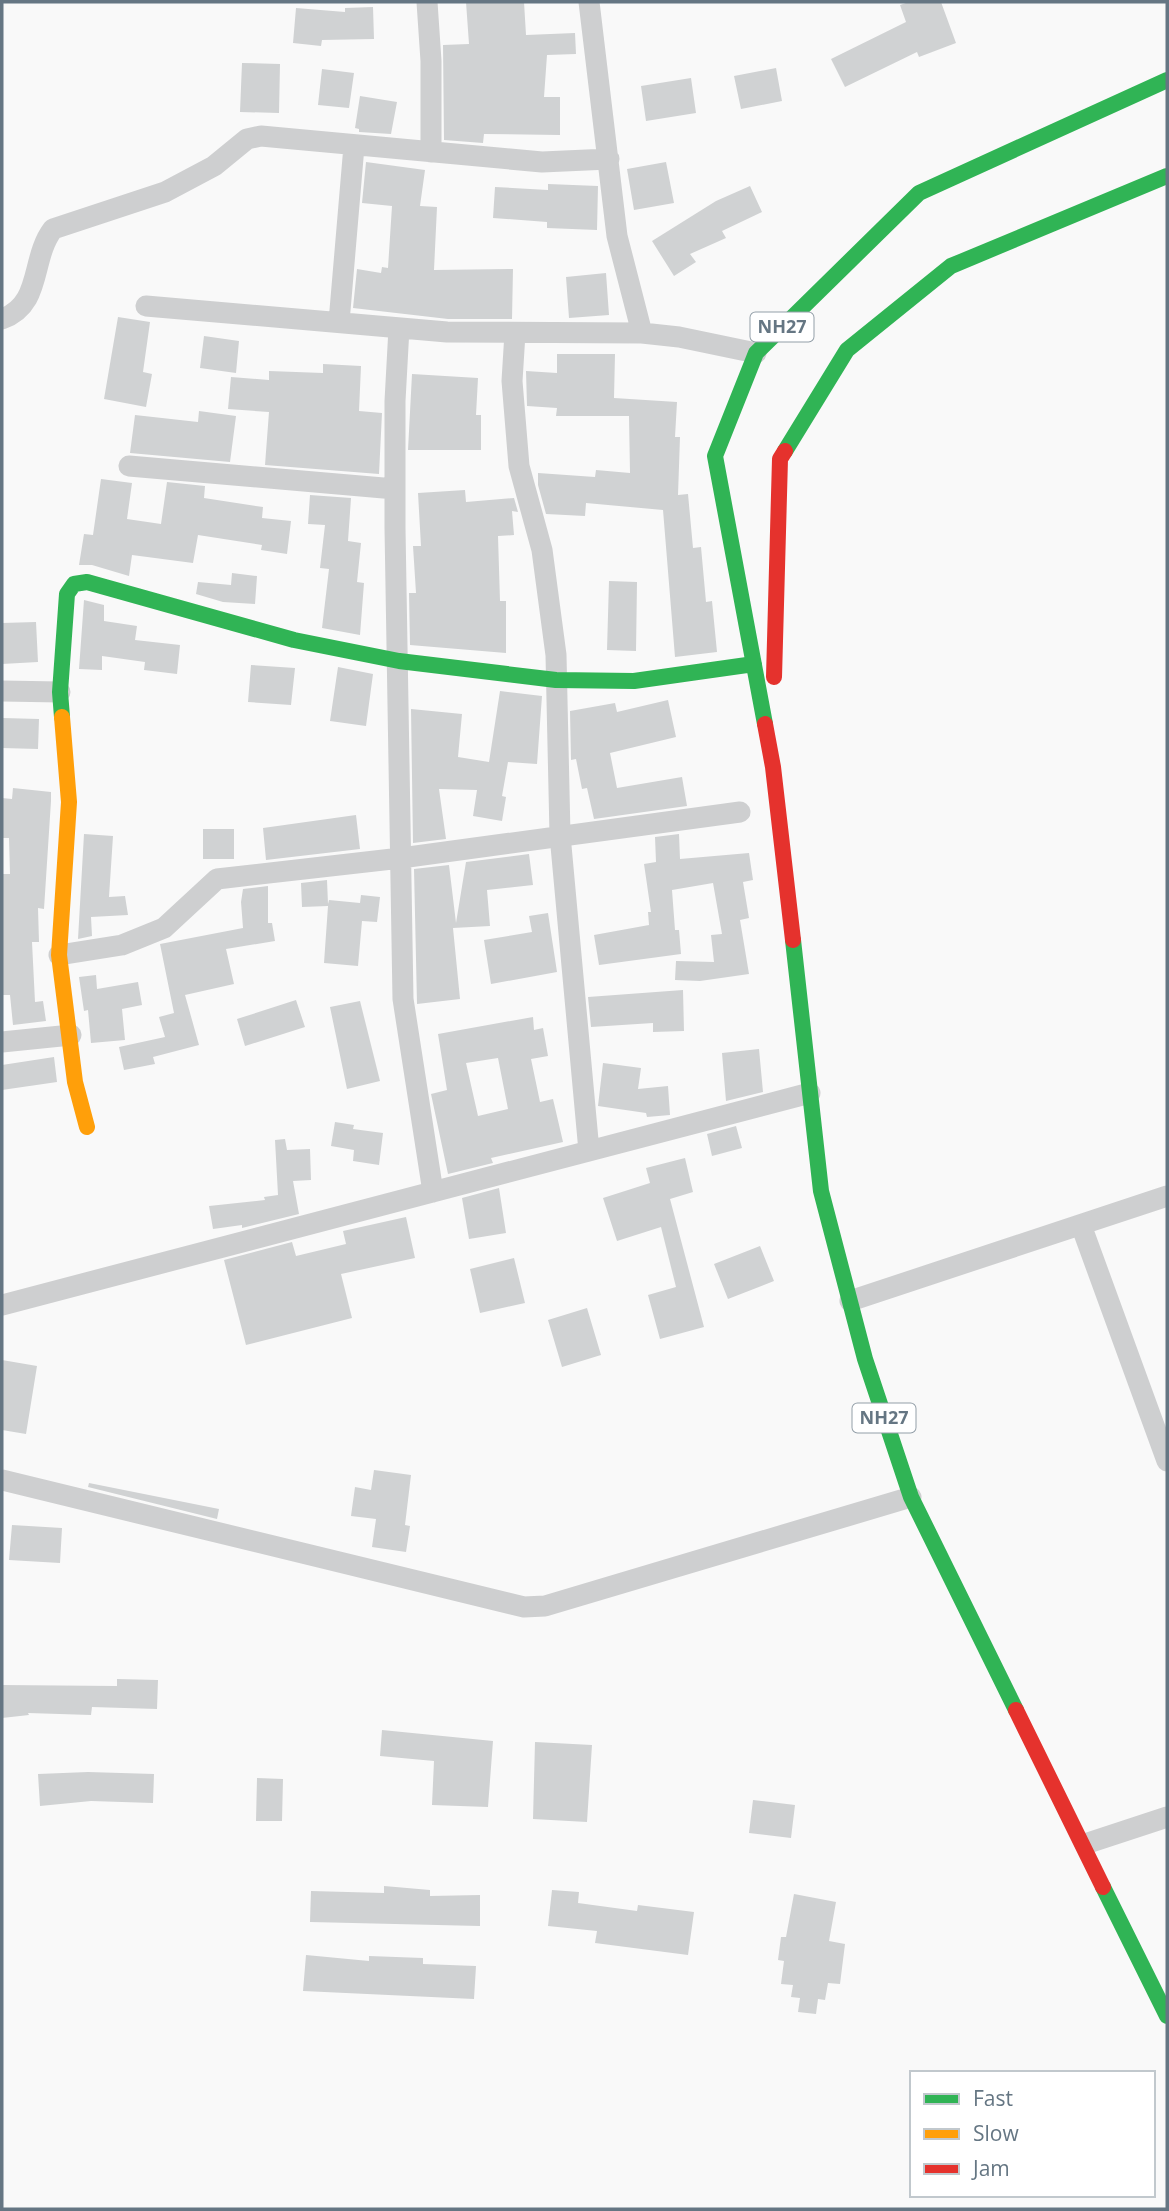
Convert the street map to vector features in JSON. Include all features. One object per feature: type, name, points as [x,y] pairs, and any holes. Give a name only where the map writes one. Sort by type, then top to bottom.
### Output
[{"type":"main road","name":"NH27","points":[[1167,80],[919,193],[756,353],[715,456],[773,766],[821,1191],[865,1359],[911,1497],[1085,1844],[1167,2016]]},
{"type":"main road","name":"NH27","points":[[773,766],[775,566],[780,459],[848,350],[951,266],[1167,176]]},
{"type":"main road","points":[[87,1127],[75,1082],[71,1035],[58,955],[69,802],[60,692],[67,594],[74,584],[87,582],[294,640],[399,661],[556,680],[634,681],[754,664]]},
{"type":"street","points":[[427,2],[431,61],[431,152]]},
{"type":"street","points":[[589,2],[617,236],[642,333]]},
{"type":"street","points":[[2,320],[14,315],[28,301],[43,242],[53,229],[165,192],[214,166],[247,139],[261,136],[542,162],[609,159]]},
{"type":"street","points":[[339,322],[354,146]]},
{"type":"street","points":[[146,306],[399,328],[515,333],[642,333],[679,337],[756,353]]},
{"type":"street","points":[[399,328],[395,401],[395,489],[403,999],[433,1192]]},
{"type":"street","points":[[515,333],[512,381],[520,466],[542,550],[551,602],[560,835],[589,1151]]},
{"type":"street","points":[[129,466],[395,489]]},
{"type":"street","points":[[2,691],[60,692]]},
{"type":"street","points":[[58,955],[122,945],[164,928],[217,879],[401,858],[740,812]]},
{"type":"street","points":[[2,1042],[71,1035]]},
{"type":"street","points":[[2,1305],[810,1093]]},
{"type":"street","points":[[850,1301],[1167,1196]]},
{"type":"street","points":[[1081,1225],[1167,1461]]},
{"type":"street","points":[[2,1480],[524,1607],[545,1606],[911,1497]]},
{"type":"street","points":[[1085,1844],[1167,1817]]},
{"type":"building","points":[[466,2],[524,2],[526,35],[575,33],[576,54],[547,55],[544,97],[560,97],[560,135],[484,134],[483,143],[444,140],[443,45],[469,44]]},
{"type":"building","points":[[909,2],[941,2],[956,43],[919,57],[917,52],[845,87],[831,59],[906,22],[900,5]]},
{"type":"building","points":[[373,7],[374,39],[322,40],[321,46],[293,43],[296,8],[345,12],[345,8]]},
{"type":"building","points":[[242,63],[280,64],[279,113],[240,112]]},
{"type":"building","points":[[776,68],[782,101],[741,109],[734,76]]},
{"type":"building","points":[[322,69],[354,73],[349,108],[318,105]]},
{"type":"building","points":[[691,78],[696,113],[646,121],[641,86]]},
{"type":"building","points":[[360,96],[397,102],[391,134],[359,132],[359,129],[355,128]]},
{"type":"building","points":[[366,162],[425,170],[420,206],[437,207],[434,270],[513,269],[512,319],[448,319],[353,308],[357,269],[381,273],[382,267],[388,268],[392,206],[362,203]]},
{"type":"building","points":[[666,162],[674,203],[634,210],[627,169]]},
{"type":"building","points":[[548,184],[598,186],[597,230],[547,228],[547,222],[493,218],[495,187],[548,190]]},
{"type":"building","points":[[750,186],[762,212],[722,231],[726,238],[690,254],[696,262],[674,276],[652,241],[716,201]]},
{"type":"building","points":[[606,273],[609,315],[569,318],[566,277]]},
{"type":"building","points":[[118,317],[150,322],[143,372],[152,374],[146,407],[104,399]]},
{"type":"building","points":[[204,336],[239,341],[236,373],[200,368]]},
{"type":"building","points":[[557,354],[615,354],[614,398],[677,402],[675,437],[680,437],[678,495],[688,494],[693,548],[701,547],[706,602],[712,601],[717,652],[675,657],[663,510],[586,503],[585,516],[546,514],[538,485],[538,473],[595,477],[596,470],[630,473],[629,416],[556,416],[557,408],[527,406],[526,371],[557,373]]},
{"type":"building","points":[[323,364],[361,366],[359,411],[382,413],[379,474],[265,465],[269,412],[228,409],[231,377],[269,380],[269,371],[323,373]]},
{"type":"building","points":[[412,374],[478,378],[476,415],[481,415],[481,450],[408,450]]},
{"type":"building","points":[[199,411],[236,416],[230,462],[130,453],[135,415],[198,422]]},
{"type":"building","points":[[101,479],[132,483],[127,519],[161,524],[167,482],[205,486],[204,498],[263,507],[262,518],[291,521],[287,554],[261,550],[262,545],[198,535],[193,563],[132,555],[129,576],[92,565],[79,565],[84,534],[93,535]]},
{"type":"building","points":[[465,490],[466,502],[514,498],[518,512],[512,511],[514,535],[498,536],[500,601],[506,601],[506,653],[410,645],[409,593],[416,593],[413,546],[421,546],[418,493]]},
{"type":"building","points":[[310,495],[351,498],[348,541],[361,543],[357,582],[364,583],[360,635],[322,628],[329,569],[320,568],[325,525],[308,524]]},
{"type":"building","points":[[232,573],[257,576],[255,604],[223,602],[196,594],[198,582],[231,585]]},
{"type":"building","points":[[609,581],[637,582],[636,651],[607,650]]},
{"type":"building","points":[[84,600],[104,605],[104,621],[137,626],[135,640],[180,645],[177,674],[144,670],[145,662],[102,656],[102,670],[79,669]]},
{"type":"building","points":[[36,622],[38,662],[2,664],[2,623]]},
{"type":"building","points":[[251,665],[295,668],[291,705],[248,702]]},
{"type":"building","points":[[338,667],[373,674],[366,726],[330,721]]},
{"type":"building","points":[[500,691],[542,696],[537,764],[508,762],[502,796],[506,797],[502,821],[473,816],[477,790],[439,789],[446,839],[413,843],[411,709],[462,714],[458,757],[489,762]]},
{"type":"building","points":[[668,700],[676,737],[610,753],[617,788],[682,777],[687,806],[594,819],[587,788],[582,789],[576,759],[571,760],[570,711],[615,703],[617,712]]},
{"type":"building","points":[[3,718],[39,719],[38,749],[2,748]]},
{"type":"building","points":[[13,788],[51,792],[51,801],[44,909],[38,908],[39,942],[32,942],[35,1002],[43,1001],[46,1021],[13,1025],[10,995],[2,995],[2,874],[10,874],[9,838],[2,838],[2,798],[12,799]]},
{"type":"building","points":[[356,815],[360,849],[266,860],[263,828]]},
{"type":"building","points":[[203,829],[234,829],[234,859],[203,859]]},
{"type":"building","points":[[84,834],[113,836],[109,897],[125,896],[128,915],[91,917],[92,936],[78,939]]},
{"type":"building","points":[[679,834],[680,859],[749,853],[753,880],[743,882],[749,918],[740,920],[749,974],[700,981],[675,980],[676,961],[714,962],[711,935],[722,934],[713,883],[672,890],[675,930],[679,930],[681,954],[599,965],[594,935],[649,925],[648,912],[651,912],[644,864],[656,862],[655,837]]},
{"type":"building","points":[[529,854],[533,885],[487,890],[490,926],[453,928],[460,999],[417,1004],[414,869],[449,865],[456,923],[466,862]]},
{"type":"building","points":[[327,880],[328,904],[329,900],[360,903],[361,895],[380,897],[377,922],[362,921],[358,966],[324,963],[328,906],[302,907],[301,883]]},
{"type":"building","points":[[268,886],[268,923],[272,923],[275,941],[226,949],[234,984],[185,995],[199,1045],[153,1057],[155,1064],[124,1070],[119,1047],[165,1037],[159,1017],[174,1013],[160,944],[243,928],[243,889]]},
{"type":"building","points":[[548,913],[557,972],[491,984],[484,940],[532,932],[529,916]]},
{"type":"building","points":[[96,975],[97,989],[138,982],[142,1005],[122,1009],[125,1040],[91,1043],[88,1010],[84,1011],[79,977]]},
{"type":"building","points":[[683,990],[684,1031],[653,1032],[653,1023],[591,1027],[588,997]]},
{"type":"building","points":[[296,1000],[305,1027],[245,1046],[237,1019]]},
{"type":"building","points":[[360,1001],[380,1081],[347,1089],[330,1007]]},
{"type":"building","points":[[533,1017],[534,1030],[543,1028],[548,1056],[531,1059],[540,1102],[553,1099],[563,1142],[491,1158],[493,1163],[448,1174],[431,1094],[447,1090],[438,1034]],"holes":[[[498,1058],[508,1109],[478,1116],[466,1063]]]},
{"type":"building","points":[[759,1049],[763,1092],[726,1101],[722,1053]]},
{"type":"building","points":[[54,1057],[57,1082],[2,1090],[2,1065]]},
{"type":"building","points":[[603,1063],[641,1068],[638,1089],[668,1086],[670,1115],[647,1117],[646,1113],[598,1106]]},
{"type":"building","points":[[335,1122],[354,1125],[353,1129],[383,1133],[379,1165],[353,1161],[354,1150],[331,1146]]},
{"type":"building","points":[[736,1126],[742,1148],[712,1156],[707,1134]]},
{"type":"building","points":[[285,1139],[287,1150],[310,1149],[311,1180],[293,1181],[299,1214],[242,1228],[242,1225],[213,1229],[209,1206],[265,1200],[264,1197],[278,1195],[275,1140]]},
{"type":"building","points":[[685,1158],[693,1192],[670,1199],[704,1327],[660,1339],[648,1295],[676,1287],[661,1227],[617,1241],[603,1198],[650,1183],[646,1168]]},
{"type":"building","points":[[499,1188],[506,1233],[469,1239],[462,1198]]},
{"type":"building","points":[[406,1217],[415,1258],[341,1274],[352,1318],[246,1345],[224,1260],[292,1242],[296,1256],[346,1244],[343,1231]]},
{"type":"building","points":[[760,1246],[774,1281],[728,1299],[714,1264]]},
{"type":"building","points":[[514,1258],[525,1303],[480,1313],[470,1269]]},
{"type":"building","points":[[587,1308],[601,1355],[562,1367],[548,1320]]},
{"type":"building","points":[[2,1360],[37,1366],[26,1434],[2,1430]]},
{"type":"building","points":[[374,1470],[411,1475],[405,1525],[410,1526],[406,1552],[372,1547],[376,1519],[351,1516],[355,1487],[371,1490]]},
{"type":"building","points":[[89,1483],[219,1509],[217,1519],[88,1487]]},
{"type":"building","points":[[12,1525],[62,1528],[60,1563],[9,1560]]},
{"type":"building","points":[[117,1679],[158,1680],[157,1709],[92,1707],[91,1715],[28,1713],[29,1715],[2,1718],[2,1685],[117,1686]]},
{"type":"building","points":[[382,1730],[493,1741],[488,1807],[432,1805],[434,1761],[380,1756]]},
{"type":"building","points":[[535,1742],[592,1745],[587,1822],[533,1819]]},
{"type":"building","points":[[38,1774],[154,1774],[153,1803],[91,1801],[40,1806]]},
{"type":"building","points":[[257,1778],[283,1779],[282,1821],[256,1821]]},
{"type":"building","points":[[753,1800],[795,1805],[791,1838],[749,1833]]},
{"type":"building","points":[[384,1886],[430,1890],[430,1896],[480,1895],[480,1926],[310,1922],[311,1891],[384,1893]]},
{"type":"building","points":[[552,1890],[579,1892],[578,1903],[637,1911],[638,1905],[694,1912],[688,1955],[595,1943],[597,1931],[548,1926]]},
{"type":"building","points":[[794,1894],[836,1902],[829,1941],[845,1944],[840,1984],[828,1983],[825,2000],[818,1999],[816,2014],[798,2012],[800,1998],[791,1997],[793,1985],[781,1984],[784,1961],[778,1960],[781,1937],[786,1937]]},
{"type":"building","points":[[306,1955],[369,1961],[369,1956],[423,1958],[423,1964],[476,1966],[474,1999],[303,1991]]},
{"type":"traffic: fast","points":[[765,724],[715,456],[756,353],[919,193],[1167,80]]},
{"type":"traffic: fast","points":[[785,451],[847,350],[951,266],[1167,176]]},
{"type":"traffic: fast","points":[[62,717],[60,692],[67,594],[74,584],[87,582],[294,640],[399,661],[556,680],[634,681],[754,664]]},
{"type":"traffic: fast","points":[[793,940],[821,1191],[865,1359],[911,1497],[1016,1710]]},
{"type":"traffic: fast","points":[[1103,1887],[1167,2016]]},
{"type":"traffic: slow","points":[[62,717],[69,802],[59,955],[75,1082],[87,1127]]},
{"type":"traffic: jam","points":[[774,677],[780,459],[785,451]]},
{"type":"traffic: jam","points":[[765,724],[773,767],[793,940]]},
{"type":"traffic: jam","points":[[1016,1710],[1103,1887]]}]
